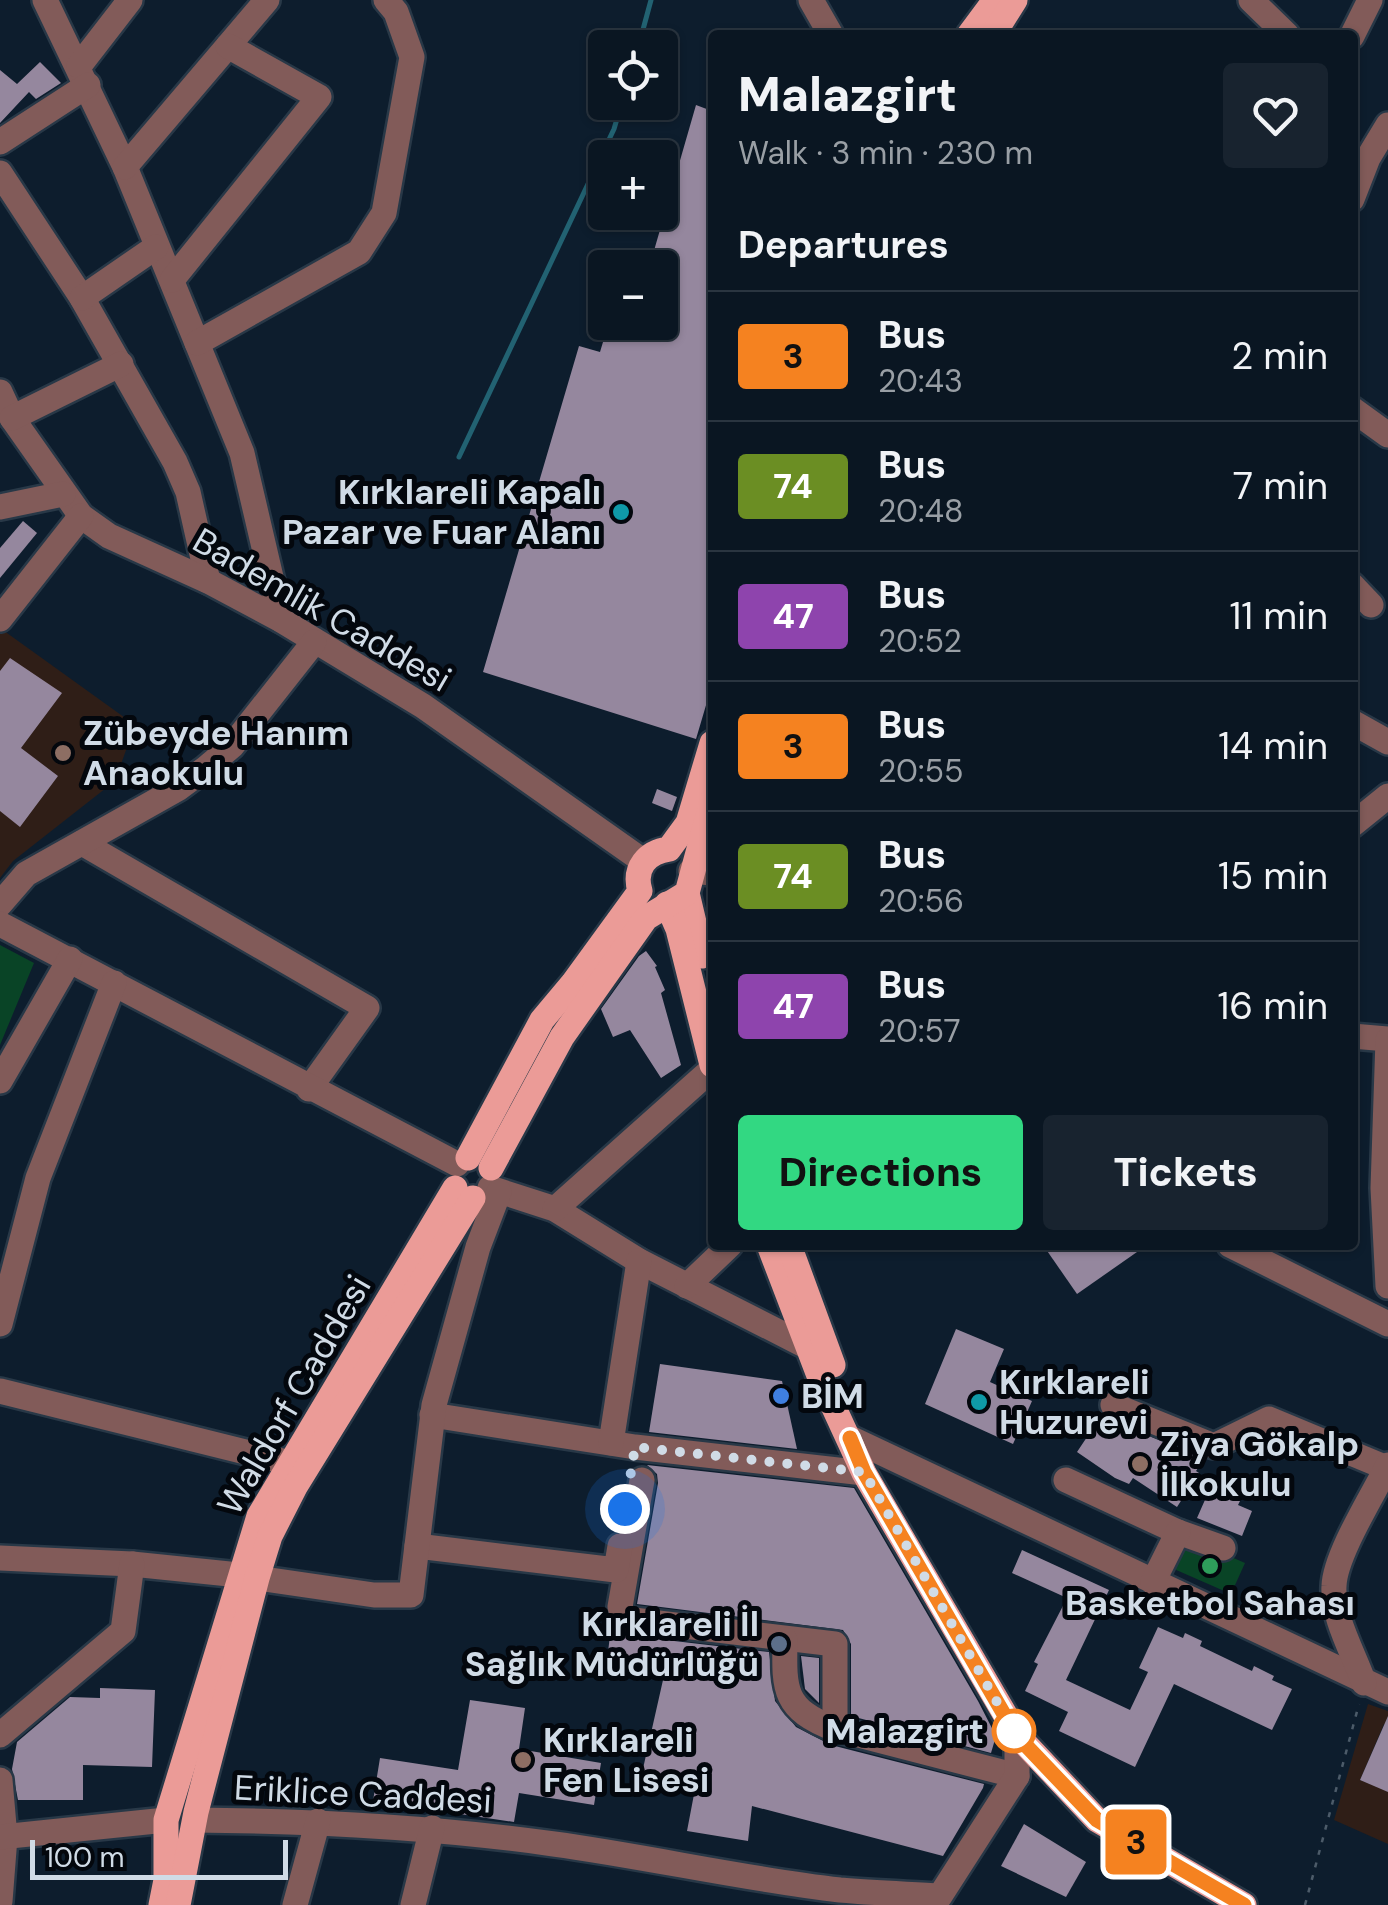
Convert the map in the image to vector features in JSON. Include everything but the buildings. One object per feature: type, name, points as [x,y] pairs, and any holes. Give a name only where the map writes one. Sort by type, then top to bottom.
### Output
[{"type":"main road","points":[[973,30],[994,0]]},
{"type":"main road","points":[[998,30],[1015,0]]},
{"type":"main road","points":[[669,850],[688,822],[708,756]]},
{"type":"main road","points":[[708,816],[678,929],[708,1051]]},
{"type":"main road","points":[[689,885],[653,902],[640,878],[653,852],[669,850],[681,855],[689,885],[708,976]]},
{"type":"main road","name":"Waldorf Caddesi","points":[[182,1815],[248,1577],[259,1516],[476,1179],[542,1020],[573,983],[640,878]]},
{"type":"main road","name":"Waldorf Caddesi","points":[[248,1577],[295,1487],[562,1037],[646,918],[689,885]]},
{"type":"main road","points":[[771,1250],[864,1472],[1016,1735],[1097,1820],[1244,1905]]},
{"type":"main road","points":[[791,1250],[833,1364],[850,1438]]},
{"type":"main road","points":[[161,1905],[182,1815]]},
{"type":"main road","points":[[178,1905],[182,1815]]},
{"type":"street","points":[[45,0],[125,167],[242,453],[281,620]]},
{"type":"street","points":[[0,142],[84,76],[130,0]]},
{"type":"street","points":[[125,167],[266,0]]},
{"type":"street","points":[[197,343],[359,252],[384,213],[412,58],[396,12],[386,0]]},
{"type":"street","points":[[811,0],[828,30]]},
{"type":"street","points":[[1250,0],[1281,30]]},
{"type":"street","points":[[1355,30],[1370,0]]},
{"type":"street","points":[[1381,0],[1388,6]]},
{"type":"street","points":[[172,280],[319,97],[228,46]]},
{"type":"street","points":[[1358,184],[1388,125]]},
{"type":"street","points":[[0,173],[82,298],[175,462],[188,492],[208,580]]},
{"type":"street","points":[[82,298],[156,247]]},
{"type":"street","points":[[12,418],[121,364]]},
{"type":"street","name":"Bademlik Caddesi","points":[[0,392],[12,418],[81,516],[109,536],[208,580],[281,620],[424,706],[640,878]]},
{"type":"street","points":[[1358,413],[1388,435]]},
{"type":"street","points":[[0,506],[63,494]]},
{"type":"street","points":[[0,620],[81,516]]},
{"type":"street","points":[[1358,591],[1371,605]]},
{"type":"street","points":[[0,904],[26,874],[179,788],[206,768],[232,746],[314,642]]},
{"type":"street","points":[[1358,725],[1388,742]]},
{"type":"street","points":[[1358,820],[1388,796]]},
{"type":"street","points":[[82,843],[368,1008],[309,1088]]},
{"type":"street","points":[[0,924],[476,1179],[555,1210],[639,1261],[808,1346]]},
{"type":"street","points":[[0,1081],[70,960]]},
{"type":"street","points":[[0,1324],[38,1178],[114,983]]},
{"type":"street","points":[[1358,1037],[1388,1040],[1383,1188],[1388,1286]]},
{"type":"street","points":[[555,1210],[708,1071]]},
{"type":"street","points":[[0,1558],[132,1564],[374,1595],[411,1595],[432,1415],[478,1247],[476,1179]]},
{"type":"street","points":[[688,1286],[725,1250]]},
{"type":"street","points":[[1240,1250],[1388,1324]]},
{"type":"street","points":[[417,1546],[616,1570],[639,1261]]},
{"type":"street","points":[[0,1392],[290,1463]]},
{"type":"street","points":[[1113,1405],[1214,1446],[1270,1419],[1387,1466],[1338,1565],[1333,1588],[1338,1613],[1376,1688]]},
{"type":"street","points":[[432,1415],[623,1445],[864,1472]]},
{"type":"street","points":[[850,1438],[1376,1688]]},
{"type":"street","points":[[642,1480],[620,1606],[624,1620],[835,1644],[835,1729]]},
{"type":"street","points":[[1066,1480],[1178,1532],[1223,1548]]},
{"type":"street","points":[[1153,1582],[1178,1532]]},
{"type":"street","points":[[0,1735],[124,1631],[132,1564]]},
{"type":"street","points":[[786,1640],[784,1686],[796,1706],[835,1729],[1017,1776],[1016,1735]]},
{"type":"street","name":"Eriklice Caddesi","points":[[3,1837],[182,1815],[432,1828],[556,1844],[783,1894],[844,1890],[936,1900],[1017,1776]]},
{"type":"street","points":[[0,1780],[0,1902]]},
{"type":"street","points":[[295,1905],[318,1821]]},
{"type":"street","points":[[413,1905],[432,1828]]},
{"type":"path","points":[[1305,1905],[1376,1688]]},
{"type":"shaded area","name":"Zübeyde Hanım Anaokulu","points":[[0,628],[135,725],[115,781],[13,861],[0,878]]},
{"type":"shaded area","points":[[1368,1704],[1388,1711],[1388,1725],[1384,1724],[1360,1780],[1388,1791],[1388,1844],[1334,1820]]},
{"type":"green space","points":[[0,945],[34,963],[0,1045]]},
{"type":"green space","name":"Basketbol Sahası","points":[[1188,1538],[1245,1563],[1231,1594],[1174,1569]]},
{"type":"waterway","points":[[643,30],[651,0]]},
{"type":"waterway","points":[[459,457],[617,120]]},
{"type":"bus line","name":"3","points":[[850,1438],[864,1472],[1016,1735],[1097,1820],[1244,1905]]},
{"type":"place","name":"Kırklareli Kapalı Pazar ve Fuar Alanı","points":[[621,512]]},
{"type":"place","name":"Zübeyde Hanım Anaokulu","points":[[63,753]]},
{"type":"place","name":"BİM","points":[[781,1396]]},
{"type":"place","name":"Kırklareli Huzurevi","points":[[979,1402]]},
{"type":"place","name":"Ziya Gökalp İlkokulu","points":[[1140,1464]]},
{"type":"place","name":"Basketbol Sahası","points":[[1210,1566]]},
{"type":"place","name":"Kırklareli İl Sağlık Müdürlüğü","points":[[779,1644]]},
{"type":"place","name":"Malazgirt","points":[[1014,1731]]},
{"type":"place","name":"Kırklareli Fen Lisesi","points":[[523,1760]]},
{"type":"route","points":[[625,1509],[635,1447],[864,1472],[1016,1735],[1014,1731]]}]
